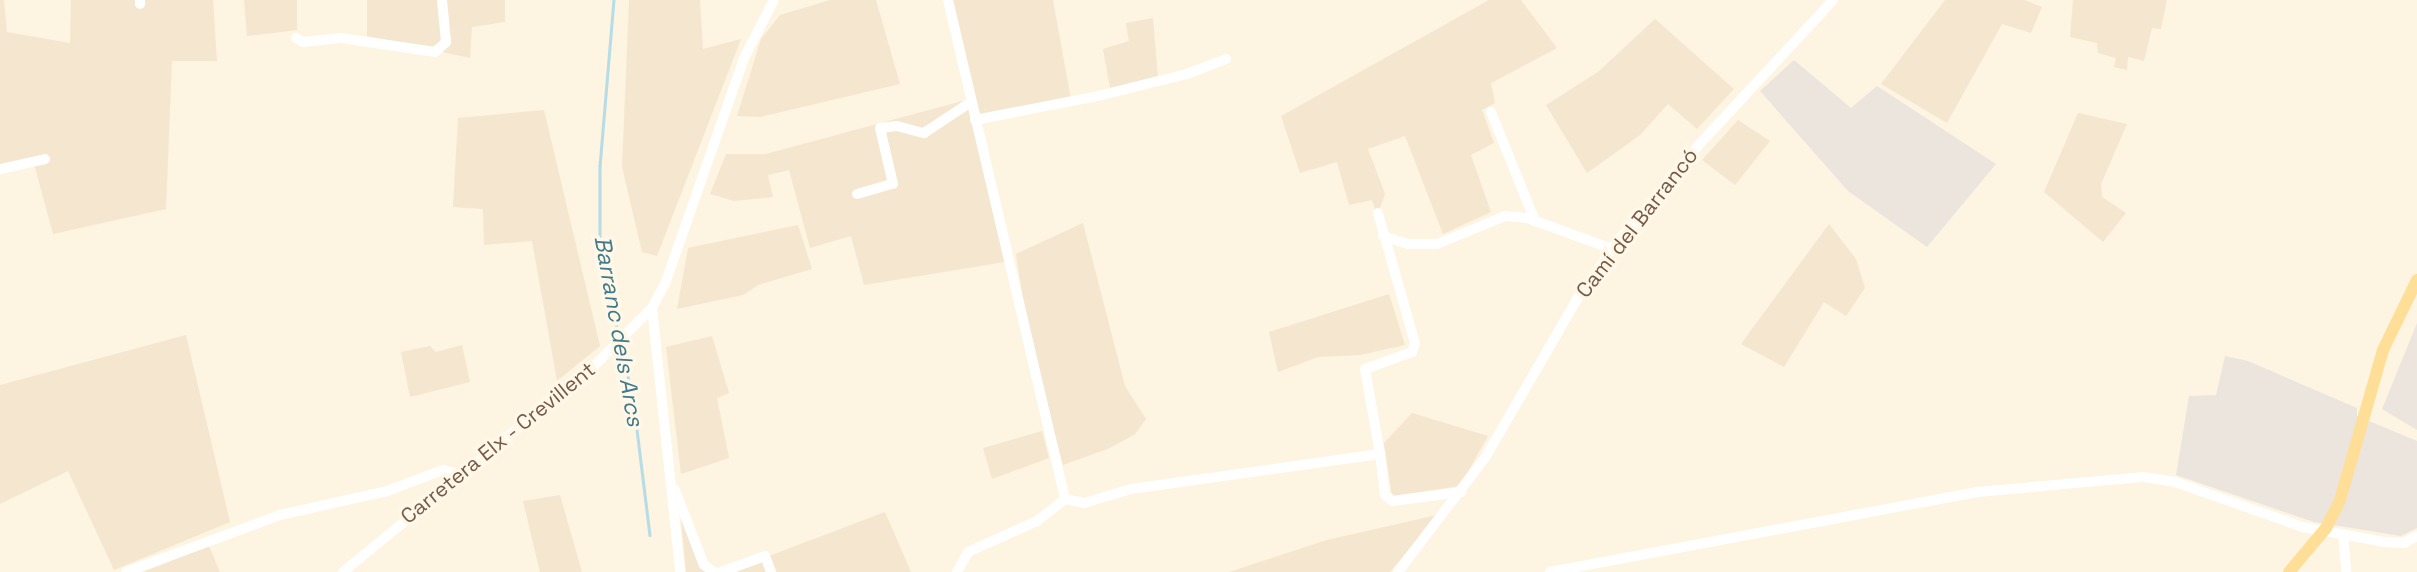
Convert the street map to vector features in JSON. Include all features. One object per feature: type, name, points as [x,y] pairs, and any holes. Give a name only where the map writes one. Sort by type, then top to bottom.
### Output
[{"type":"main road","points":[[2289,572],[2324,531],[2351,471],[2384,350],[2417,280]]},
{"type":"street","points":[[296,38],[303,42],[341,38],[435,52],[446,42],[442,0]]},
{"type":"street","name":"Carretera Elx - Crevillent","points":[[343,572],[459,474],[594,366],[631,332],[652,308],[665,284],[744,58],[774,0]]},
{"type":"street","points":[[948,0],[975,120],[1003,222],[1027,350],[1065,499]]},
{"type":"street","name":"Camí del Barrancó","points":[[1398,572],[1461,492],[1512,417],[1577,299],[1612,249],[1697,147],[1833,0]]},
{"type":"street","points":[[975,120],[1098,96],[1187,74],[1226,59]]},
{"type":"street","points":[[857,194],[893,184],[880,128],[897,126],[924,133],[971,102]]},
{"type":"street","points":[[1491,112],[1535,222]]},
{"type":"street","points":[[0,169],[45,159]]},
{"type":"street","points":[[1378,213],[1415,343],[1412,352],[1364,369],[1385,495],[1393,501],[1461,492]]},
{"type":"street","points":[[1383,236],[1408,244],[1437,244],[1505,216],[1535,222],[1612,249]]},
{"type":"street","points":[[652,308],[680,572]]},
{"type":"street","points":[[1065,499],[1084,503],[1131,489],[1380,454]]},
{"type":"street","points":[[126,572],[280,514],[387,491],[443,470],[459,474]]},
{"type":"street","points":[[669,477],[704,565],[714,572]]},
{"type":"street","points":[[1550,572],[1978,492],[2091,479],[2144,477],[2175,482],[2324,531],[2404,543],[2417,536]]},
{"type":"street","points":[[957,572],[968,552],[1037,521],[1065,499]]},
{"type":"street","points":[[2343,534],[2346,572]]},
{"type":"street","points":[[722,572],[765,556],[771,572]]},
{"type":"shaded area","points":[[0,0],[4,0],[7,32],[70,43],[71,0],[213,0],[217,61],[172,61],[166,209],[53,234],[33,160],[0,166]]},
{"type":"shaded area","points":[[244,0],[297,0],[297,30],[247,36]]},
{"type":"shaded area","points":[[367,0],[505,0],[505,22],[472,27],[470,58],[367,36]]},
{"type":"shaded area","points":[[629,0],[700,0],[703,49],[741,39],[657,256],[642,252],[622,167]]},
{"type":"shaded area","points":[[830,0],[876,0],[900,84],[760,117],[737,116],[761,39],[780,15]]},
{"type":"shaded area","points":[[952,0],[1053,0],[1071,100],[980,115]]},
{"type":"shaded area","points":[[1489,0],[1521,0],[1557,48],[1491,83],[1495,103],[1482,110],[1494,143],[1471,155],[1491,212],[1443,234],[1405,136],[1368,149],[1385,194],[1380,208],[1375,209],[1372,200],[1349,205],[1337,162],[1300,173],[1281,116]]},
{"type":"shaded area","points":[[1945,0],[2025,0],[2042,7],[2031,33],[2002,24],[1947,123],[1881,84]]},
{"type":"shaded area","points":[[2073,0],[2167,0],[2161,29],[2152,28],[2144,61],[2128,57],[2127,70],[2114,67],[2116,58],[2098,53],[2097,43],[2070,37]]},
{"type":"shaded area","points":[[1153,18],[1158,78],[1110,88],[1103,49],[1129,41],[1126,23]]},
{"type":"shaded area","points":[[1655,19],[1734,89],[1697,129],[1668,104],[1640,135],[1587,173],[1546,105],[1598,72]]},
{"type":"shaded area","points":[[1794,60],[1851,108],[1877,86],[1996,164],[1927,247],[1848,191],[1760,91]]},
{"type":"shaded area","points":[[966,100],[1005,262],[864,285],[851,236],[810,248],[789,170],[768,175],[773,197],[734,201],[710,194],[726,154],[766,154]]},
{"type":"shaded area","points":[[544,110],[600,346],[557,381],[532,241],[484,245],[483,209],[453,207],[458,118]]},
{"type":"shaded area","points":[[2078,113],[2127,124],[2101,184],[2102,197],[2126,213],[2103,242],[2044,192]]},
{"type":"shaded area","points":[[1738,120],[1770,141],[1735,185],[1702,160]]},
{"type":"shaded area","points":[[1083,223],[1125,386],[1146,419],[1135,434],[1110,448],[1063,465],[1029,339],[1016,254]]},
{"type":"shaded area","points":[[1829,224],[1856,259],[1865,288],[1846,316],[1824,302],[1784,367],[1741,344]]},
{"type":"shaded area","points":[[798,225],[812,269],[758,285],[743,295],[677,309],[688,248]]},
{"type":"shaded area","points":[[1389,294],[1405,345],[1360,355],[1318,357],[1278,372],[1269,332]]},
{"type":"shaded area","points":[[2417,323],[2417,430],[2382,409]]},
{"type":"shaded area","points":[[186,335],[230,522],[114,570],[68,471],[0,504],[0,385]]},
{"type":"shaded area","points":[[712,336],[729,393],[717,398],[729,458],[681,474],[666,347]]},
{"type":"shaded area","points":[[462,345],[470,382],[410,397],[401,352],[430,346],[436,352]]},
{"type":"shaded area","points":[[2225,356],[2248,361],[2357,408],[2357,416],[2417,441],[2417,528],[2401,536],[2314,522],[2176,475],[2189,396],[2216,395]]},
{"type":"shaded area","points":[[1412,413],[1488,436],[1460,486],[1392,496],[1384,443]]},
{"type":"shaded area","points":[[1042,431],[1049,458],[992,479],[983,448]]},
{"type":"shaded area","points":[[560,495],[582,572],[540,572],[523,501]]},
{"type":"shaded area","points":[[885,512],[911,572],[708,572],[769,556]]},
{"type":"shaded area","points":[[1437,515],[1390,572],[1229,572],[1327,540]]},
{"type":"shaded area","points":[[681,519],[708,572],[686,572]]},
{"type":"shaded area","points":[[209,546],[220,572],[143,572]]},
{"type":"waterway","name":"Barranc dels Arcs","points":[[614,0],[600,165],[600,252],[619,337]]},
{"type":"waterway","name":"Barranc dels Arcs","points":[[621,343],[634,405],[650,535]]}]
